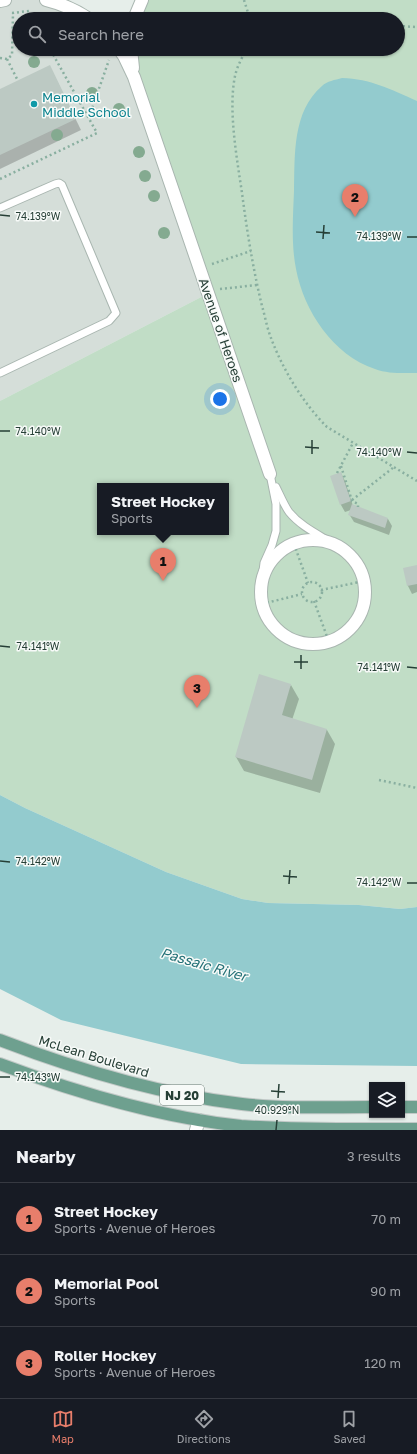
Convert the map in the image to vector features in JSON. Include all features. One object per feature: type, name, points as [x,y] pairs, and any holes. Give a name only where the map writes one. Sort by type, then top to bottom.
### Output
[{"type":"main road","name":"McLean Boulevard","points":[[0,1040],[76,1068],[153,1089],[202,1099],[283,1107],[369,1107]]},
{"type":"main road","name":"NJ 20","points":[[0,1064],[70,1089],[198,1125],[282,1129],[417,1129]]},
{"type":"main road","points":[[405,1107],[417,1107]]},
{"type":"street","points":[[0,1],[5,0]]},
{"type":"street","points":[[46,0],[62,4],[79,12]]},
{"type":"street","points":[[137,12],[142,0]]},
{"type":"street","name":"Avenue of Heroes","points":[[124,56],[134,77],[270,474]]},
{"type":"street","name":"Avenue of Heroes","points":[[132,56],[134,77]]},
{"type":"street","name":"Avenue of Heroes","points":[[311,540],[325,541],[338,547],[356,562],[364,581],[365,595],[363,607],[359,617],[345,634],[335,640],[323,644],[310,645],[298,643],[287,638],[276,630],[269,622],[262,604],[261,587],[264,574],[270,563],[277,554],[286,547],[311,540]]},
{"type":"lane","points":[[0,208],[54,184],[59,183],[62,185],[116,313],[109,321],[0,373]]},
{"type":"lane","points":[[270,474],[284,504],[292,515],[306,528],[338,547]]},
{"type":"lane","name":"Avenue of Heroes","points":[[261,587],[264,563],[272,545],[276,530],[276,504],[270,474]]},
{"type":"path","points":[[244,0],[248,12]]},
{"type":"path","points":[[6,14],[12,13]]},
{"type":"path","points":[[405,26],[417,27]]},
{"type":"path","points":[[0,58],[7,59],[12,56]]},
{"type":"path","points":[[0,179],[97,133],[54,56]]},
{"type":"path","points":[[89,118],[113,56]]},
{"type":"path","points":[[243,56],[235,75],[232,110],[237,158],[251,252],[270,338],[296,387],[316,416],[327,427],[417,481]]},
{"type":"path","points":[[7,59],[18,81]]},
{"type":"path","points":[[200,268],[251,252]]},
{"type":"path","points":[[209,293],[223,288],[257,284]]},
{"type":"path","points":[[337,473],[354,443]]},
{"type":"path","points":[[341,466],[352,500],[358,504],[358,507]]},
{"type":"path","points":[[352,500],[394,467]]},
{"type":"path","points":[[294,544],[308,583]]},
{"type":"path","points":[[321,590],[364,581]]},
{"type":"path","points":[[308,583],[316,583],[321,590],[320,597],[314,601],[306,600],[302,594],[303,588],[308,583]]},
{"type":"path","points":[[262,604],[302,594]]},
{"type":"path","points":[[314,601],[329,642]]},
{"type":"path","points":[[379,780],[417,788]]},
{"type":"shaded area","points":[[46,0],[73,12],[12,12],[12,56],[122,56],[209,293],[0,401],[0,1]]},
{"type":"green space","points":[[142,0],[417,0],[417,907],[400,909],[359,905],[268,903],[242,899],[166,872],[25,808],[0,795],[0,401],[209,293],[134,77],[132,56],[405,56],[405,12],[137,12]]},
{"type":"water","points":[[342,78],[362,80],[389,89],[417,101],[417,373],[380,371],[360,362],[346,353],[323,330],[313,315],[300,285],[294,259],[293,240],[295,149],[297,135],[305,108],[312,96],[324,84]]},
{"type":"water","name":"Passaic River","points":[[0,795],[25,808],[166,872],[242,899],[268,903],[359,905],[400,909],[417,907],[417,1066],[241,1064],[61,1020],[0,989]]},
{"type":"building","name":"Memorial Middle School","points":[[50,65],[76,119],[0,155],[0,89]]},
{"type":"building","points":[[341,472],[351,501],[340,505],[330,476]]},
{"type":"building","points":[[352,504],[388,518],[385,528],[348,515]]},
{"type":"building","points":[[417,565],[417,584],[407,586],[403,568]]},
{"type":"building","points":[[259,674],[291,684],[282,715],[327,729],[312,780],[235,757]]},
{"type":"place","name":"Memorial Middle School","points":[[34,104]]},
{"type":"place","name":"Memorial Pool","points":[[355,217]]},
{"type":"place","name":"Street Hockey","points":[[163,581]]},
{"type":"place","name":"Roller Hockey","points":[[197,708]]}]
